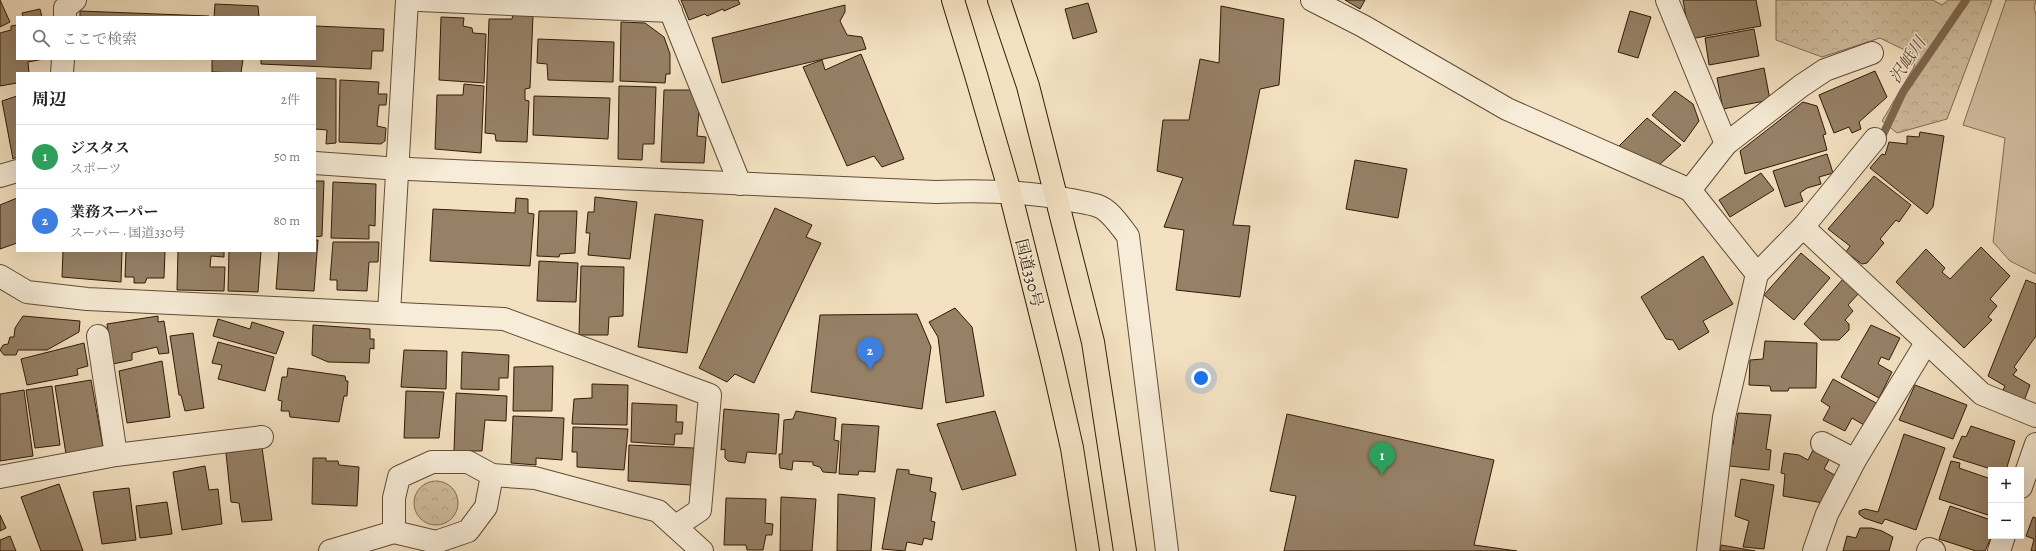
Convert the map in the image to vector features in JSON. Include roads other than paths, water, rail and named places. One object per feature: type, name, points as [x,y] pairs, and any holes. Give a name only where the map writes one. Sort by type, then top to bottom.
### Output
[{"type":"highway","name":"国道330号","points":[[953,0],[1010,192],[1072,448],[1088,551]]},
{"type":"highway","points":[[999,0],[1028,86],[1093,342],[1125,551]]},
{"type":"street","points":[[65,16],[65,8],[75,0]]},
{"type":"street","points":[[389,313],[407,0]]},
{"type":"street","points":[[419,0],[668,6],[740,184]]},
{"type":"street","points":[[1312,0],[1363,26],[1507,109],[1690,190],[1757,274]]},
{"type":"street","points":[[1667,0],[1726,144]]},
{"type":"street","points":[[1690,190],[1726,144],[1801,86],[1825,70],[1872,53]]},
{"type":"street","points":[[62,72],[63,60]]},
{"type":"street","points":[[1708,551],[1724,417],[1757,274],[1803,227],[1875,139]]},
{"type":"street","points":[[316,163],[398,169],[740,184],[936,192],[969,190],[1010,192],[1056,197],[1099,206],[1115,219],[1128,236],[1167,551]]},
{"type":"street","points":[[0,176],[16,171]]},
{"type":"street","points":[[1803,227],[1982,394],[2036,416]]},
{"type":"street","points":[[0,276],[27,292],[87,299],[504,319],[710,395],[700,510],[676,526]]},
{"type":"street","points":[[98,336],[116,456]]},
{"type":"street","points":[[1814,551],[1827,514],[1856,460],[1926,343]]},
{"type":"street","points":[[0,477],[116,456],[262,437]]},
{"type":"street","points":[[1822,443],[1856,460]]},
{"type":"street","points":[[2024,478],[2036,444]]},
{"type":"street","points":[[394,532],[394,498],[399,478],[432,462],[468,462],[492,475],[535,478],[658,511],[702,551]]},
{"type":"street","points":[[330,551],[394,532],[436,542],[468,531],[486,507],[492,475]]},
{"type":"street","points":[[1999,551],[2003,539]]},
{"type":"street","points":[[1928,551],[1934,551]]},
{"type":"waterway","name":"沢岻川","points":[[1880,141],[1903,92],[1966,0]]},
{"type":"place","name":"業務スーパー","points":[[870,370]]},
{"type":"place","name":"ジスタス","points":[[1382,475]]}]
